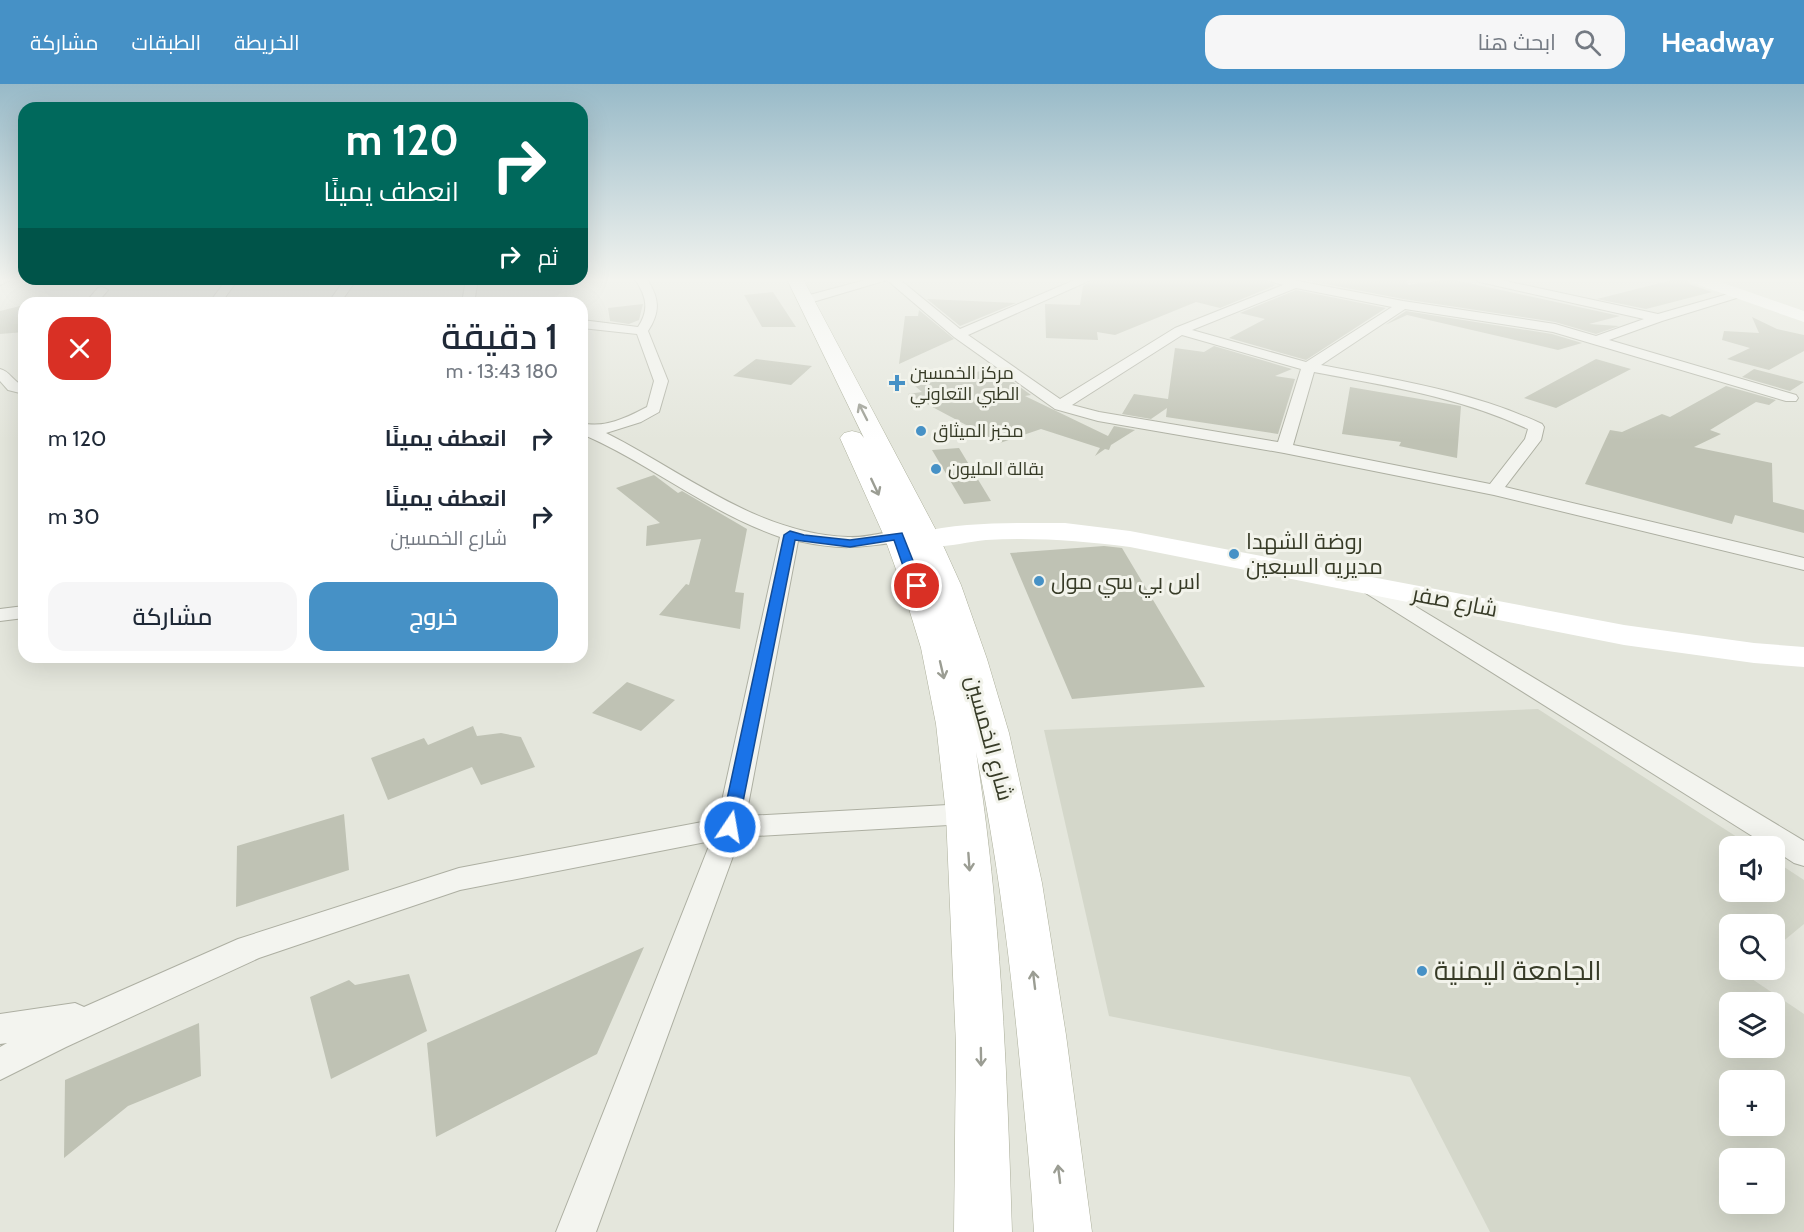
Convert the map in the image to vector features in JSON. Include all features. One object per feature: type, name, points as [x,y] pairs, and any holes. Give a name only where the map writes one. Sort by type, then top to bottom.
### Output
[{"type":"main road","name":"شارع الخمسين","points":[[816,333],[913,537],[958,620],[1003,781],[1022,878],[1060,1188],[1063,1232]]},
{"type":"main road","name":"شارع صفر","points":[[913,537],[986,532],[1065,531],[1130,539],[1624,635],[1754,653],[1804,657]]},
{"type":"main road","name":"شارع الخمسين","points":[[913,537],[954,724],[966,814],[981,1045],[983,1232]]},
{"type":"street","points":[[588,430],[636,419],[654,409],[661,381],[643,333]]},
{"type":"street","points":[[1060,406],[1177,333]]},
{"type":"street","points":[[1186,333],[1308,366],[1476,401],[1506,411],[1536,427],[1533,440],[1494,490]]},
{"type":"street","points":[[1284,448],[1308,366],[1360,333]]},
{"type":"street","points":[[1571,333],[1791,398]]},
{"type":"street","points":[[1597,340],[1618,333]]},
{"type":"street","points":[[959,334],[1060,406],[1098,416],[1284,448],[1494,490],[1804,564]]},
{"type":"street","points":[[0,373],[13,387],[18,389]]},
{"type":"street","points":[[0,398],[18,393]]},
{"type":"street","points":[[588,431],[696,493],[760,525],[790,535],[803,539],[850,543],[913,537]]},
{"type":"street","points":[[576,1232],[730,827],[790,535]]},
{"type":"street","points":[[1363,583],[1804,855]]},
{"type":"street","points":[[0,615],[18,613]]},
{"type":"street","points":[[0,1064],[103,1014],[249,948],[459,879],[730,827],[966,814]]},
{"type":"street","points":[[0,1029],[103,1014]]},
{"type":"shaded area","name":"الجامعة اليمنية","points":[[1538,709],[1735,836],[1719,836],[1719,902],[1785,902],[1785,868],[1804,880],[1804,924],[1785,940],[1785,914],[1719,914],[1719,980],[1753,980],[1771,992],[1719,992],[1719,1058],[1785,1058],[1785,1001],[1804,1014],[1804,1232],[1490,1232],[1410,1077],[1109,1016],[1044,730]]},
{"type":"building","points":[[903,333],[946,333],[954,339],[899,364]]},
{"type":"building","points":[[1046,333],[1097,333],[1098,340],[1046,338]]},
{"type":"building","points":[[1100,333],[1121,333],[1115,335]]},
{"type":"building","points":[[1239,333],[1348,333],[1306,360],[1229,338]]},
{"type":"building","points":[[1483,333],[1543,333],[1582,343],[1558,350]]},
{"type":"building","points":[[1724,333],[1793,333],[1804,335],[1804,351],[1769,370],[1727,359],[1750,348],[1722,340]]},
{"type":"building","points":[[1214,346],[1292,369],[1275,376],[1295,379],[1278,434],[1166,417],[1167,408],[1151,419],[1122,414],[1134,394],[1168,399],[1175,348],[1204,352]]},
{"type":"building","points":[[756,359],[812,366],[791,385],[733,376]]},
{"type":"building","points":[[1596,359],[1631,369],[1556,408],[1524,398]]},
{"type":"building","points":[[994,368],[1031,395],[1025,396],[1108,436],[1114,426],[1135,430],[1111,445],[1109,450],[1105,449],[1095,456],[1100,448],[1041,429],[1000,443],[908,394],[922,392],[915,386]]},
{"type":"building","points":[[1754,369],[1804,382],[1790,391],[1742,377]]},
{"type":"building","points":[[1726,386],[1776,400],[1769,405],[1756,402],[1710,430],[1721,434],[1694,447],[1772,463],[1773,502],[1804,510],[1804,533],[1735,515],[1732,524],[1585,484],[1610,430],[1622,432],[1662,414],[1670,417]]},
{"type":"building","points":[[1350,387],[1461,406],[1457,458],[1399,446],[1401,442],[1342,434]]},
{"type":"building","points":[[959,448],[991,501],[964,504],[932,450]]},
{"type":"building","points":[[654,475],[678,493],[682,491],[747,529],[735,592],[744,593],[740,629],[659,615],[686,584],[689,585],[701,539],[646,546],[647,526],[660,523],[616,488]]},
{"type":"building","points":[[1104,546],[1122,548],[1205,687],[1072,699],[1010,553]]},
{"type":"building","points":[[627,682],[675,700],[641,731],[592,713]]},
{"type":"building","points":[[473,726],[477,736],[501,733],[521,737],[535,767],[481,785],[472,767],[388,800],[371,758],[424,738],[428,745]]},
{"type":"building","points":[[344,814],[349,870],[236,907],[237,846]]},
{"type":"building","points":[[644,947],[597,1054],[436,1137],[427,1043]]},
{"type":"building","points":[[409,974],[427,1031],[331,1079],[310,997],[349,980],[355,985]]},
{"type":"building","points":[[199,1023],[201,1076],[128,1106],[64,1158],[65,1080]]},
{"type":"place","name":"مركز الخمسين الطبي التعاوني","points":[[897,383]]},
{"type":"place","name":"مخبز الميثاق","points":[[921,431]]},
{"type":"place","name":"بقالة المليون","points":[[936,469]]},
{"type":"place","name":"روضة الشهدا مديريه السبعين","points":[[1234,554]]},
{"type":"place","name":"اس بي سي مول","points":[[1039,581]]},
{"type":"place","name":"الجامعة اليمنية","points":[[1422,971]]},
{"type":"route","points":[[730,827],[790,535],[803,539],[850,543],[898,536],[917,586]]}]
